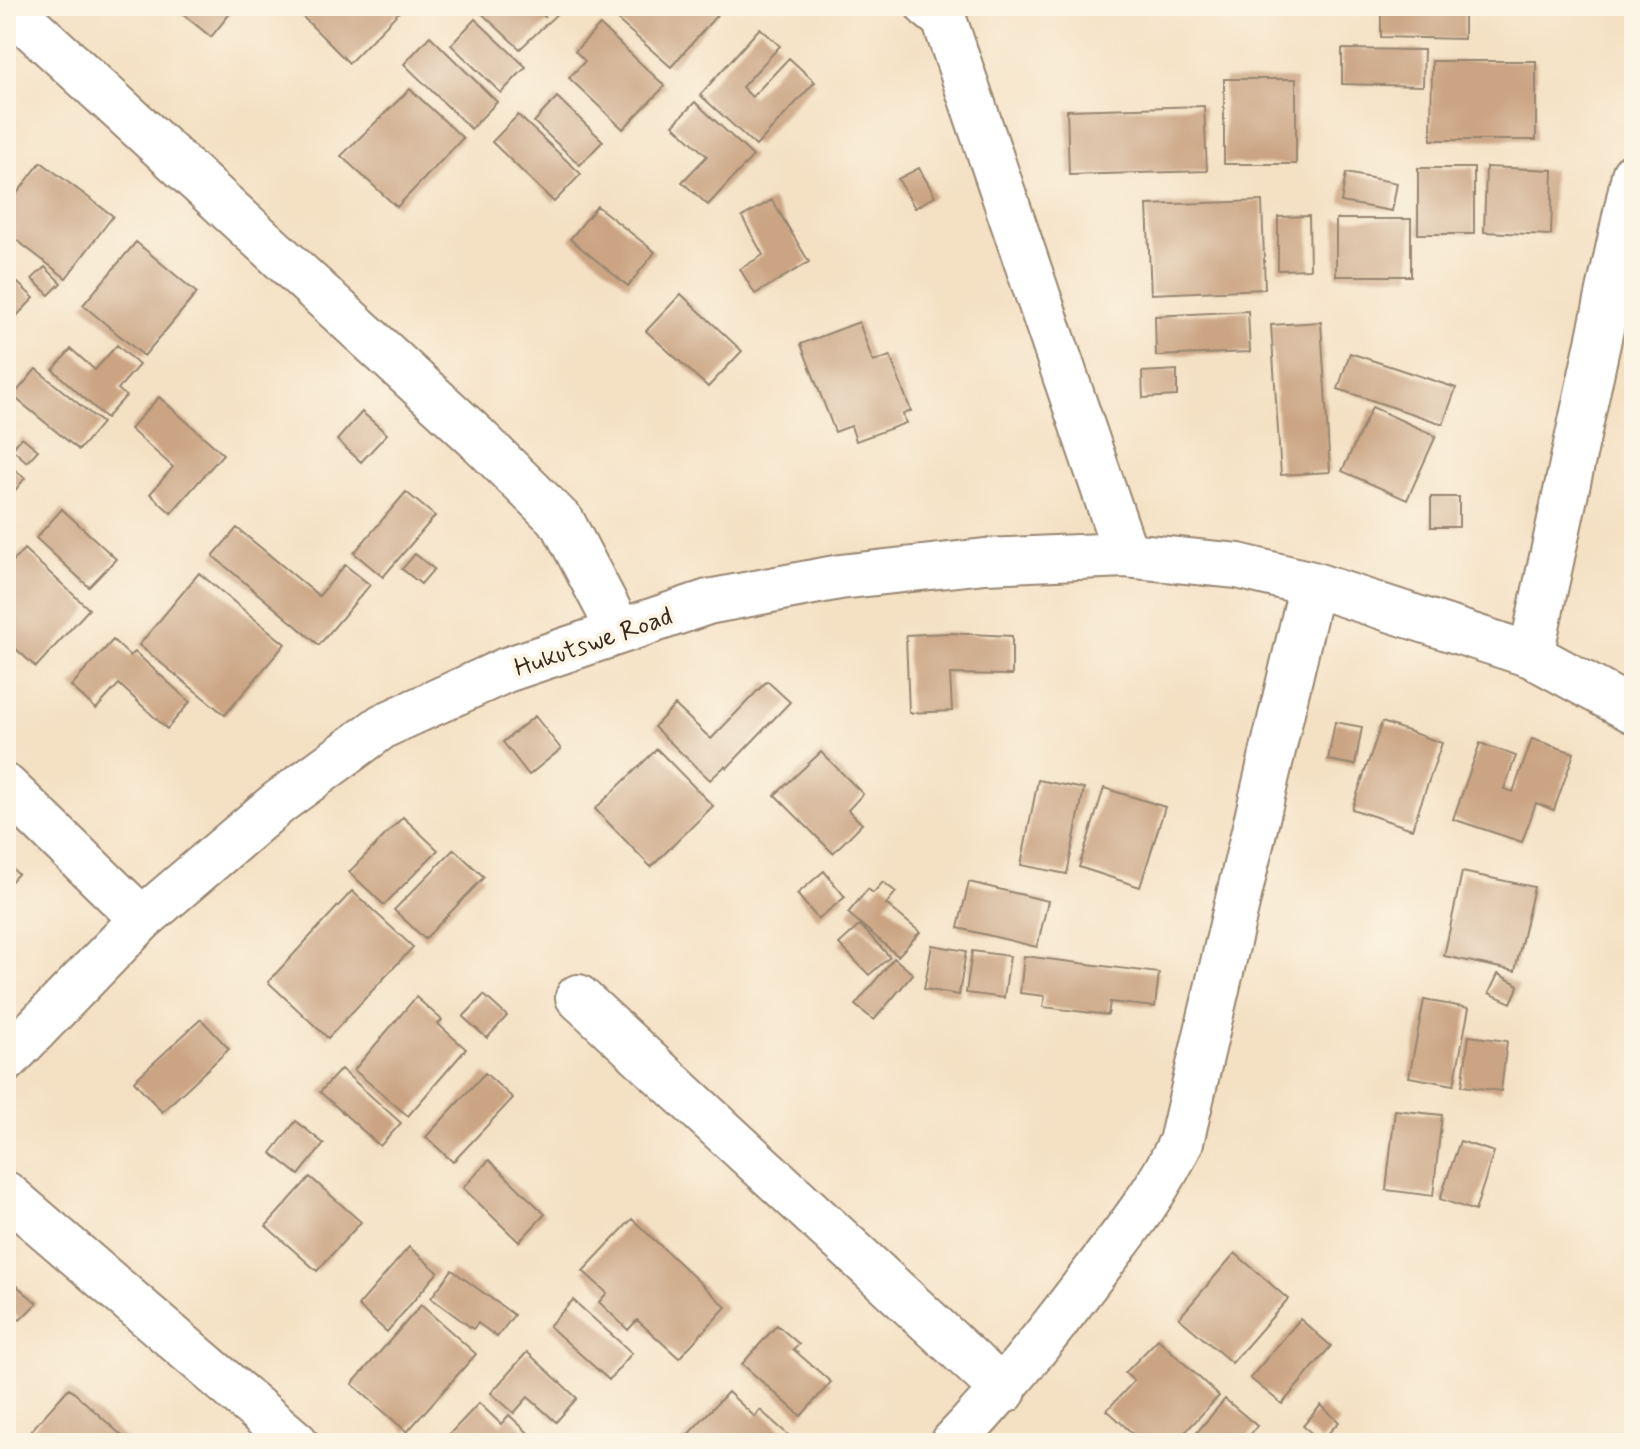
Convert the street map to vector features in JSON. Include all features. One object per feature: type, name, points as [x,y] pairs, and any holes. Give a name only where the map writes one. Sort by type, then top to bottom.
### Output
[{"type":"street","points":[[8,6],[476,437],[563,523],[619,630]]},
{"type":"street","points":[[943,10],[1126,555]]},
{"type":"street","points":[[1531,655],[1634,175]]},
{"type":"street","name":"Hukutswe Road","points":[[6,1060],[142,919],[278,803],[383,726],[506,670],[708,602],[840,577],[985,561],[1126,555],[1238,566],[1312,584],[1531,655],[1634,711]]},
{"type":"street","points":[[953,1443],[1004,1391],[1143,1210],[1168,1172],[1181,1142],[1312,584]]},
{"type":"street","points":[[6,787],[142,919]]},
{"type":"street","points":[[578,997],[1004,1391]]},
{"type":"street","points":[[6,1194],[296,1443]]},
{"type":"building","points":[[173,6],[236,6],[211,37]]},
{"type":"building","points":[[292,6],[396,6],[400,11],[349,63]]},
{"type":"building","points":[[480,6],[532,6],[546,18],[535,6],[565,6],[520,49],[477,9]]},
{"type":"building","points":[[611,6],[725,6],[671,67],[607,11]]},
{"type":"building","points":[[1381,6],[1464,6],[1464,39],[1381,37]]},
{"type":"building","points":[[475,19],[526,67],[501,93],[451,45]]},
{"type":"building","points":[[600,25],[665,86],[623,129],[569,78],[585,61],[575,51]]},
{"type":"building","points":[[760,28],[780,46],[742,87],[752,97],[789,58],[815,82],[756,146],[700,95]]},
{"type":"building","points":[[430,36],[497,102],[471,129],[404,64]]},
{"type":"building","points":[[1342,49],[1424,50],[1423,86],[1342,84]]},
{"type":"building","points":[[1432,61],[1536,61],[1536,140],[1431,140]]},
{"type":"building","points":[[1224,79],[1296,79],[1296,164],[1224,164]]},
{"type":"building","points":[[410,89],[463,138],[397,207],[341,156]]},
{"type":"building","points":[[557,97],[603,141],[580,165],[534,122]]},
{"type":"building","points":[[695,102],[753,156],[708,205],[682,182],[707,156],[673,125]]},
{"type":"building","points":[[1204,106],[1207,171],[1069,175],[1067,110]]},
{"type":"building","points":[[518,115],[581,174],[554,202],[492,142]]},
{"type":"building","points":[[41,162],[113,216],[66,278],[6,232],[6,208]]},
{"type":"building","points":[[1486,167],[1553,170],[1551,235],[1484,232]]},
{"type":"building","points":[[919,168],[935,196],[915,208],[898,179]]},
{"type":"building","points":[[1418,168],[1474,168],[1474,234],[1418,234]]},
{"type":"building","points":[[1346,173],[1397,183],[1392,211],[1341,202]]},
{"type":"building","points":[[772,200],[809,262],[755,294],[740,269],[763,255],[742,217]]},
{"type":"building","points":[[1262,201],[1265,289],[1151,294],[1147,205]]},
{"type":"building","points":[[597,206],[655,252],[628,286],[570,239]]},
{"type":"building","points":[[1309,216],[1310,269],[1278,270],[1278,217]]},
{"type":"building","points":[[1336,219],[1411,219],[1411,276],[1336,276]]},
{"type":"building","points":[[136,242],[197,293],[144,356],[83,305]]},
{"type":"building","points":[[45,267],[61,283],[49,295],[32,279]]},
{"type":"building","points":[[6,272],[34,298],[6,327]]},
{"type":"building","points":[[681,294],[742,351],[708,387],[646,331]]},
{"type":"building","points":[[1248,311],[1250,352],[1156,356],[1155,316]]},
{"type":"building","points":[[859,322],[873,362],[890,356],[911,411],[903,414],[906,423],[856,441],[851,426],[835,432],[801,344]]},
{"type":"building","points":[[1321,322],[1330,472],[1281,475],[1271,325]]},
{"type":"building","points":[[117,345],[139,365],[118,389],[126,396],[106,418],[53,370],[71,349],[95,370]]},
{"type":"building","points":[[1350,353],[1456,388],[1443,424],[1338,389]]},
{"type":"building","points":[[36,369],[102,423],[79,450],[13,396]]},
{"type":"building","points":[[1177,370],[1177,396],[1143,398],[1142,372]]},
{"type":"building","points":[[159,397],[223,454],[171,513],[150,494],[173,467],[130,429]]},
{"type":"building","points":[[1372,407],[1436,436],[1407,500],[1342,471]]},
{"type":"building","points":[[362,412],[387,434],[361,462],[337,440]]},
{"type":"building","points":[[22,437],[38,450],[27,462],[12,449]]},
{"type":"building","points":[[6,463],[25,478],[6,502]]},
{"type":"building","points":[[406,492],[435,516],[383,577],[354,553]]},
{"type":"building","points":[[1431,497],[1459,497],[1459,527],[1431,527]]},
{"type":"building","points":[[62,509],[116,559],[89,587],[36,538]]},
{"type":"building","points":[[237,528],[319,596],[345,565],[370,585],[319,645],[213,556]]},
{"type":"building","points":[[24,549],[89,609],[36,667],[6,640],[6,569]]},
{"type":"building","points":[[415,554],[434,569],[421,584],[402,569]]},
{"type":"building","points":[[199,573],[285,644],[225,715],[139,645]]},
{"type":"building","points":[[949,633],[1012,636],[1012,675],[950,674],[952,711],[909,713],[906,635]]},
{"type":"building","points":[[113,640],[130,656],[135,652],[190,702],[167,729],[119,684],[96,709],[71,686]]},
{"type":"building","points":[[767,681],[790,702],[727,768],[725,766],[710,780],[654,727],[675,705],[711,739]]},
{"type":"building","points":[[535,716],[561,749],[529,775],[503,742]]},
{"type":"building","points":[[1335,722],[1362,727],[1355,765],[1328,760]]},
{"type":"building","points":[[1382,722],[1442,743],[1412,829],[1352,809]]},
{"type":"building","points":[[1532,739],[1574,753],[1554,810],[1536,803],[1522,842],[1453,819],[1480,743],[1516,756],[1504,789],[1513,792]]},
{"type":"building","points":[[657,749],[713,806],[651,867],[595,809]]},
{"type":"building","points":[[821,752],[863,794],[848,810],[862,824],[833,853],[775,795]]},
{"type":"building","points":[[1038,780],[1084,789],[1067,874],[1021,865]]},
{"type":"building","points":[[1104,788],[1165,807],[1140,887],[1079,867]]},
{"type":"building","points":[[403,817],[438,850],[384,905],[349,872]]},
{"type":"building","points":[[454,849],[484,877],[425,939],[394,910]]},
{"type":"building","points":[[6,863],[18,874],[6,887]]},
{"type":"building","points":[[824,871],[845,897],[818,919],[797,894]]},
{"type":"building","points":[[1462,872],[1534,887],[1515,971],[1444,956]]},
{"type":"building","points":[[883,882],[896,892],[886,904],[920,932],[898,956],[848,913],[868,889],[873,893]]},
{"type":"building","points":[[969,882],[1048,901],[1037,947],[958,928]]},
{"type":"building","points":[[352,891],[413,947],[328,1038],[268,982]]},
{"type":"building","points":[[860,925],[890,957],[869,975],[839,944]]},
{"type":"building","points":[[932,945],[966,951],[959,995],[924,989]]},
{"type":"building","points":[[972,951],[1010,956],[1004,998],[966,993]]},
{"type":"building","points":[[1024,956],[1159,973],[1155,1007],[1110,1002],[1108,1015],[1043,1007],[1045,996],[1020,993]]},
{"type":"building","points":[[894,958],[913,974],[874,1020],[855,1005]]},
{"type":"building","points":[[1498,974],[1519,985],[1511,1003],[1489,993]]},
{"type":"building","points":[[484,995],[507,1016],[487,1038],[463,1017]]},
{"type":"building","points":[[416,997],[442,1020],[438,1024],[466,1049],[408,1116],[354,1070]]},
{"type":"building","points":[[1424,1000],[1469,1008],[1454,1085],[1409,1077]]},
{"type":"building","points":[[201,1019],[229,1049],[162,1112],[134,1081]]},
{"type":"building","points":[[1469,1036],[1507,1041],[1501,1091],[1462,1086]]},
{"type":"building","points":[[341,1069],[401,1123],[380,1146],[320,1092]]},
{"type":"building","points":[[485,1073],[513,1098],[453,1162],[426,1137]]},
{"type":"building","points":[[1395,1110],[1442,1115],[1433,1196],[1386,1190]]},
{"type":"building","points":[[296,1121],[324,1144],[299,1175],[271,1153]]},
{"type":"building","points":[[1460,1141],[1494,1152],[1475,1211],[1440,1199]]},
{"type":"building","points":[[489,1160],[545,1214],[519,1242],[463,1188]]},
{"type":"building","points":[[310,1177],[361,1222],[317,1271],[266,1226]]},
{"type":"building","points":[[632,1219],[726,1307],[679,1358],[637,1320],[628,1330],[599,1302],[607,1293],[583,1271]]},
{"type":"building","points":[[409,1247],[438,1272],[387,1332],[358,1306]]},
{"type":"building","points":[[1235,1253],[1288,1299],[1232,1363],[1179,1318]]},
{"type":"building","points":[[452,1270],[514,1315],[497,1337],[478,1323],[473,1329],[431,1298]]},
{"type":"building","points":[[17,1286],[37,1303],[20,1320],[6,1308],[6,1298]]},
{"type":"building","points":[[573,1300],[632,1353],[609,1380],[549,1326]]},
{"type":"building","points":[[421,1305],[476,1354],[407,1432],[352,1384]]},
{"type":"building","points":[[1300,1319],[1331,1346],[1282,1404],[1250,1378]]},
{"type":"building","points":[[777,1325],[799,1344],[793,1349],[831,1382],[801,1416],[742,1364]]},
{"type":"building","points":[[1158,1339],[1219,1396],[1175,1443],[1143,1443],[1107,1410],[1134,1381],[1125,1373]]},
{"type":"building","points":[[527,1352],[577,1398],[556,1422],[528,1397],[514,1413],[491,1393]]},
{"type":"building","points":[[69,1388],[130,1443],[20,1443]]},
{"type":"building","points":[[728,1392],[755,1417],[760,1410],[793,1439],[789,1443],[680,1443]]},
{"type":"building","points":[[1225,1399],[1257,1426],[1244,1443],[1188,1443]]},
{"type":"building","points":[[479,1403],[501,1424],[509,1415],[539,1443],[441,1443]]},
{"type":"building","points":[[1321,1405],[1339,1422],[1321,1441],[1303,1426]]}]
